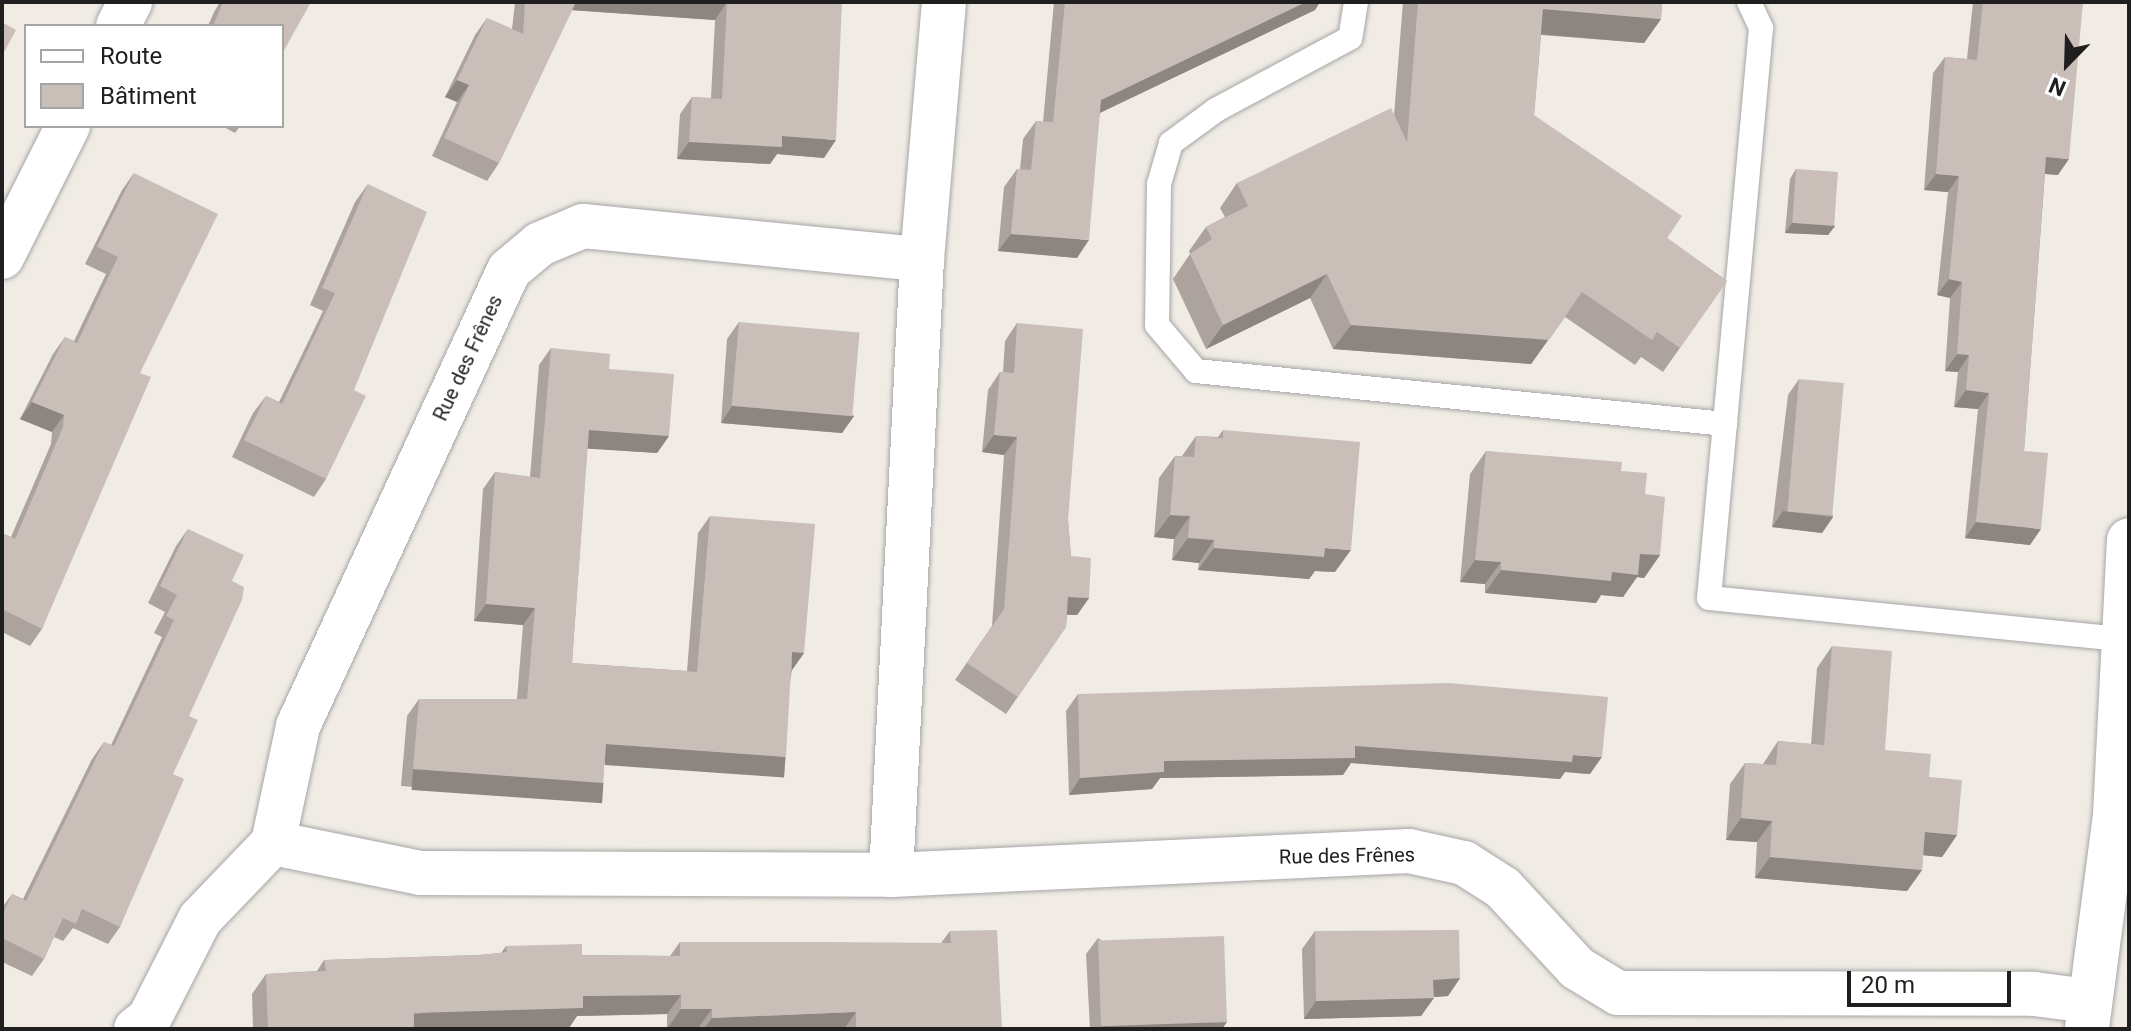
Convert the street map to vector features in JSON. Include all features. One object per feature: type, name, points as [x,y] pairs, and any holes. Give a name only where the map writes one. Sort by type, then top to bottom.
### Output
[{"type":"street","points":[[119,24],[130,2]]},
{"type":"street","points":[[891,875],[922,259],[944,2]]},
{"type":"street","points":[[2,257],[67,128]]},
{"type":"street","name":"Rue des Frênes","points":[[922,259],[583,226],[540,244],[509,270],[298,726],[273,843],[420,873],[891,875],[1409,851],[1464,863],[1503,888],[1577,968],[1618,993],[2034,994],[2088,1015]]},
{"type":"street","points":[[2088,1015],[2115,815],[2121,639],[2129,540]]},
{"type":"street","points":[[136,1029],[149,1019],[200,919],[273,843]]},
{"type":"lane","points":[[1356,2],[1350,38],[1216,110],[1171,143],[1159,184],[1157,325],[1196,371],[1725,424]]},
{"type":"lane","points":[[1749,2],[1761,28],[1709,598],[2121,639]]},
{"type":"building","points":[[223,2],[311,2],[284,50],[284,24],[214,24]]},
{"type":"building","points":[[525,2],[576,2],[499,163],[444,138],[469,85],[457,80],[487,18],[523,34]]},
{"type":"building","points":[[727,2],[842,2],[836,140],[782,136],[782,147],[689,142],[692,97],[722,99]]},
{"type":"building","points":[[1065,2],[1306,2],[1101,100],[1089,240],[1011,234],[1017,169],[1031,170],[1036,121],[1053,122]]},
{"type":"building","points":[[1418,2],[1662,2],[1661,19],[1543,9],[1534,115],[1682,216],[1667,238],[1727,281],[1680,348],[1657,332],[1652,340],[1582,292],[1549,340],[1351,325],[1327,274],[1223,325],[1190,254],[1212,239],[1206,227],[1248,206],[1237,183],[1391,108],[1407,142]]},
{"type":"building","points":[[1983,2],[2083,2],[2069,159],[2046,157],[2024,451],[2048,453],[2041,529],[1976,522],[1989,393],[1966,390],[1969,355],[1957,354],[1962,282],[1949,279],[1959,176],[1936,174],[1945,57],[1977,60]]},
{"type":"building","points":[[2,22],[16,30],[2,56]]},
{"type":"building","points":[[1796,169],[1838,172],[1834,226],[1792,223]]},
{"type":"building","points":[[134,173],[218,214],[140,373],[151,377],[42,629],[2,609],[2,533],[15,539],[63,427],[64,415],[32,402],[65,337],[77,343],[118,257],[97,247]]},
{"type":"building","points":[[368,184],[427,212],[354,390],[366,396],[326,479],[244,440],[266,396],[282,404],[335,293],[322,288]]},
{"type":"building","points":[[739,322],[860,333],[852,416],[732,406]]},
{"type":"building","points":[[1017,323],[1083,329],[1068,520],[1071,556],[1091,558],[1089,598],[1068,597],[1066,627],[1018,697],[967,663],[1004,609],[1017,437],[994,435],[1000,372],[1014,373]]},
{"type":"building","points":[[551,348],[610,354],[609,369],[674,374],[669,436],[589,430],[572,663],[697,672],[710,516],[815,524],[804,653],[792,652],[786,757],[606,744],[603,783],[413,769],[419,699],[527,699],[535,608],[486,604],[495,472],[540,478]]},
{"type":"building","points":[[1799,379],[1844,383],[1832,515],[1787,511]]},
{"type":"building","points":[[1223,430],[1360,442],[1351,550],[1325,548],[1324,557],[1214,548],[1214,540],[1188,538],[1190,516],[1170,515],[1175,456],[1194,457],[1196,436],[1223,438]]},
{"type":"building","points":[[1486,451],[1622,462],[1621,471],[1647,473],[1645,494],[1665,497],[1660,555],[1640,554],[1638,575],[1612,572],[1611,581],[1501,570],[1501,562],[1475,560]]},
{"type":"building","points":[[188,529],[244,555],[232,581],[244,587],[242,600],[189,716],[198,720],[173,774],[184,779],[120,927],[82,909],[76,924],[63,918],[44,959],[2,938],[2,915],[12,894],[26,901],[104,742],[114,746],[174,620],[166,616],[177,595],[160,586]]},
{"type":"building","points":[[1832,646],[1892,651],[1885,750],[1931,754],[1929,777],[1962,780],[1957,835],[1925,832],[1922,870],[1770,857],[1772,821],[1741,818],[1745,763],[1776,765],[1778,741],[1824,745]]},
{"type":"building","points":[[1448,683],[1608,697],[1602,757],[1573,755],[1572,762],[1355,746],[1355,758],[1164,761],[1164,772],[1080,778],[1078,694]]},
{"type":"building","points":[[997,930],[1002,1029],[856,1029],[856,1012],[712,1018],[712,1009],[681,1009],[681,995],[583,996],[583,1008],[414,1013],[414,1027],[268,1029],[266,974],[326,971],[324,960],[479,955],[507,952],[506,946],[582,944],[582,955],[680,956],[680,942],[951,943],[950,931]]},
{"type":"building","points":[[1459,930],[1460,978],[1433,980],[1434,998],[1316,1001],[1315,931]]},
{"type":"building","points":[[1224,936],[1227,1022],[1101,1026],[1098,940]]}]
